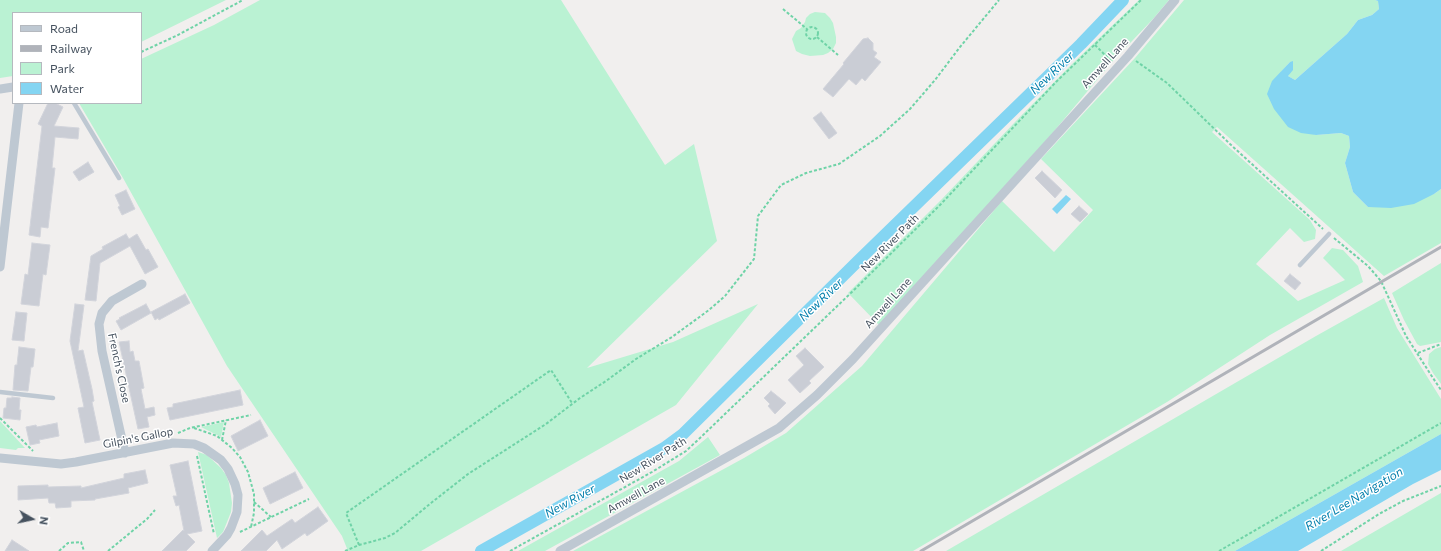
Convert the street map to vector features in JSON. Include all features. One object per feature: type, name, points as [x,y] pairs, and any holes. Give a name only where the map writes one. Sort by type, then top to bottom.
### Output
[{"type":"street","name":"Amwell Lane","points":[[560,551],[779,428],[817,395],[853,359],[1128,56],[1174,0]]},
{"type":"street","points":[[0,89],[12,87]]},
{"type":"street","points":[[0,267],[19,104]]},
{"type":"street","name":"French's Close","points":[[125,453],[102,351],[99,324],[102,313],[112,301],[142,284]]},
{"type":"street","name":"Gilpin's Gallop","points":[[0,458],[60,464],[125,453],[172,442],[194,444],[221,460],[232,476],[236,489],[238,504],[234,520],[227,535],[214,549]]},
{"type":"lane","points":[[75,104],[119,178]]},
{"type":"lane","points":[[1300,265],[1329,234]]},
{"type":"lane","points":[[0,392],[53,398]]},
{"type":"path","points":[[142,52],[176,36],[243,0]]},
{"type":"path","points":[[345,551],[359,545],[385,538],[395,533],[468,474],[546,424],[572,403],[636,359],[672,337],[709,310],[725,296],[754,259],[758,216],[781,185],[806,173],[839,164],[880,136],[910,110],[999,0]]},
{"type":"path","name":"New River Path","points":[[510,551],[652,472],[686,451],[861,284],[940,205],[1056,82],[1141,0]]},
{"type":"path","points":[[783,9],[807,29],[806,32],[808,37],[814,38],[817,36]]},
{"type":"path","points":[[807,29],[813,26],[816,28],[818,30],[817,36]]},
{"type":"path","points":[[817,36],[838,55]]},
{"type":"path","points":[[1095,45],[1112,62]]},
{"type":"path","points":[[1128,56],[1167,83],[1230,144],[1329,234],[1368,266],[1381,281],[1406,336],[1441,390]]},
{"type":"path","points":[[1418,353],[1441,344]]},
{"type":"path","points":[[359,545],[346,513],[551,370],[572,403]]},
{"type":"path","points":[[176,434],[190,428],[251,415]]},
{"type":"path","points":[[0,418],[44,463]]},
{"type":"path","points":[[222,440],[226,420]]},
{"type":"path","points":[[1219,551],[1441,423]]},
{"type":"path","points":[[194,444],[214,549]]},
{"type":"path","points":[[1321,551],[1379,514],[1403,501],[1441,486]]},
{"type":"path","points":[[237,535],[271,516],[309,499]]},
{"type":"path","points":[[254,502],[271,516]]},
{"type":"path","points":[[108,551],[147,519],[155,510]]},
{"type":"path","points":[[59,551],[68,544],[81,542],[84,551]]},
{"type":"green space","points":[[0,0],[226,0],[142,42],[142,12],[12,12],[12,76],[0,78]]},
{"type":"green space","points":[[260,0],[561,0],[665,165],[694,144],[717,241],[587,368],[673,342],[758,304],[676,405],[421,551],[348,551],[342,536],[227,366],[123,178],[80,104],[142,104],[142,59],[214,25]]},
{"type":"green space","points":[[1139,0],[1169,0],[1112,62],[1050,136],[879,325],[848,293],[941,200],[1071,65]]},
{"type":"green space","points":[[1184,0],[1378,1],[1379,9],[1372,15],[1358,20],[1347,34],[1295,80],[1288,76],[1290,62],[1281,72],[1315,135],[1341,133],[1349,136],[1350,147],[1345,163],[1353,192],[1368,207],[1434,194],[1441,189],[1441,243],[1384,276],[1217,127],[1212,132],[1310,220],[1316,230],[1315,239],[1304,242],[1290,228],[1256,264],[1298,301],[1345,280],[1323,258],[1332,248],[1343,250],[1358,266],[1363,282],[1270,335],[1167,402],[913,551],[573,551],[744,458],[786,433],[862,366],[1002,201],[1054,252],[1093,210],[1041,159],[1135,58]]},
{"type":"green space","points":[[815,12],[825,13],[830,18],[833,23],[836,43],[833,49],[828,53],[810,56],[796,51],[792,39],[796,31],[801,28],[805,22],[806,18]]},
{"type":"green space","points":[[1441,263],[1441,342],[1420,346],[1417,344],[1404,320],[1392,293]]},
{"type":"green space","points":[[1384,298],[1397,328],[1441,399],[1441,434],[1235,551],[946,551],[1316,336]]},
{"type":"green space","points":[[1441,347],[1441,384],[1428,364],[1429,354],[1435,349]]},
{"type":"green space","points":[[0,421],[25,448],[18,448],[16,450],[0,448]]},
{"type":"green space","points":[[224,422],[221,437],[201,427]]},
{"type":"green space","points":[[708,437],[720,455],[545,551],[518,551],[679,461]]},
{"type":"green space","points":[[198,452],[207,455],[221,468],[229,483],[232,503],[231,512],[223,532],[217,538]]},
{"type":"green space","points":[[1441,493],[1441,551],[1341,551]]},
{"type":"water","points":[[1375,0],[1441,0],[1441,189],[1414,204],[1391,208],[1368,207],[1353,192],[1345,163],[1350,147],[1349,136],[1341,133],[1316,135],[1301,133],[1288,127],[1274,109],[1267,94],[1272,81],[1290,62],[1293,61],[1293,70],[1288,76],[1295,80],[1347,34],[1358,20],[1372,15],[1379,9],[1378,1]]},
{"type":"water","points":[[1066,195],[1071,199],[1057,214],[1052,209]]},
{"type":"water","name":"River Lee Navigation","points":[[1441,434],[1441,470],[1413,484],[1298,551],[1235,551]]},
{"type":"building","points":[[868,38],[873,43],[873,50],[877,53],[874,57],[881,62],[865,81],[862,78],[856,85],[849,79],[833,97],[823,89],[863,39]]},
{"type":"building","points":[[48,104],[57,104],[63,107],[54,126],[79,128],[78,139],[55,137],[52,168],[55,168],[48,228],[41,227],[40,237],[29,235],[42,126],[38,124]]},
{"type":"building","points":[[821,112],[837,133],[829,139],[813,118]]},
{"type":"building","points":[[88,162],[94,172],[79,181],[73,172]]},
{"type":"building","points":[[1042,171],[1062,190],[1055,198],[1035,178]]},
{"type":"building","points":[[126,190],[135,209],[122,215],[115,195]]},
{"type":"building","points":[[1079,206],[1088,214],[1080,222],[1071,214]]},
{"type":"building","points":[[126,234],[129,239],[137,234],[146,250],[148,249],[158,267],[145,274],[130,246],[100,263],[96,301],[85,300],[91,256],[103,249],[102,247]]},
{"type":"building","points":[[32,243],[50,245],[46,275],[43,274],[39,306],[21,304],[25,274],[28,275]]},
{"type":"building","points":[[1290,274],[1301,283],[1295,290],[1284,281]]},
{"type":"building","points":[[185,294],[190,303],[159,320],[158,318],[155,320],[151,312]]},
{"type":"building","points":[[75,304],[84,305],[78,351],[83,350],[92,389],[94,401],[92,402],[100,440],[85,443],[78,408],[84,407],[70,341]]},
{"type":"building","points":[[146,304],[151,313],[121,330],[116,321]]},
{"type":"building","points":[[16,312],[27,313],[24,341],[12,340]]},
{"type":"building","points":[[129,341],[130,352],[133,351],[135,361],[139,361],[144,388],[141,389],[145,409],[154,407],[155,415],[147,417],[149,427],[138,429],[119,342]]},
{"type":"building","points":[[19,347],[35,349],[28,391],[13,390],[15,365],[17,365]]},
{"type":"building","points":[[805,348],[824,367],[809,381],[811,383],[800,393],[788,380],[804,365],[796,356]]},
{"type":"building","points":[[240,390],[243,405],[170,420],[167,408],[173,407],[173,404]]},
{"type":"building","points":[[771,391],[786,403],[775,414],[768,406],[770,404],[764,398]]},
{"type":"building","points":[[7,398],[20,398],[20,420],[3,418]]},
{"type":"building","points":[[260,420],[268,436],[238,451],[231,436]]},
{"type":"building","points":[[57,423],[59,436],[39,440],[40,443],[30,445],[26,427],[36,425],[37,427]]},
{"type":"building","points":[[188,461],[202,531],[187,534],[195,542],[186,551],[162,551],[183,530],[184,531],[179,505],[176,506],[173,496],[177,496],[170,465]]},
{"type":"building","points":[[145,470],[148,483],[128,488],[129,493],[95,500],[71,501],[71,507],[56,508],[55,503],[49,503],[48,498],[18,500],[18,486],[81,486],[81,488],[124,478],[124,474]]},
{"type":"building","points":[[295,472],[303,488],[270,504],[263,488]]},
{"type":"building","points":[[318,507],[328,521],[307,536],[305,533],[282,549],[277,540],[266,551],[241,551],[262,530],[267,536],[292,519],[295,523]]},
{"type":"building","points":[[12,540],[29,551],[5,551]]},
{"type":"waterway","name":"New River","points":[[481,551],[664,448],[683,434],[1081,44],[1123,0]]},
{"type":"railway","points":[[921,551],[1441,247]]}]
